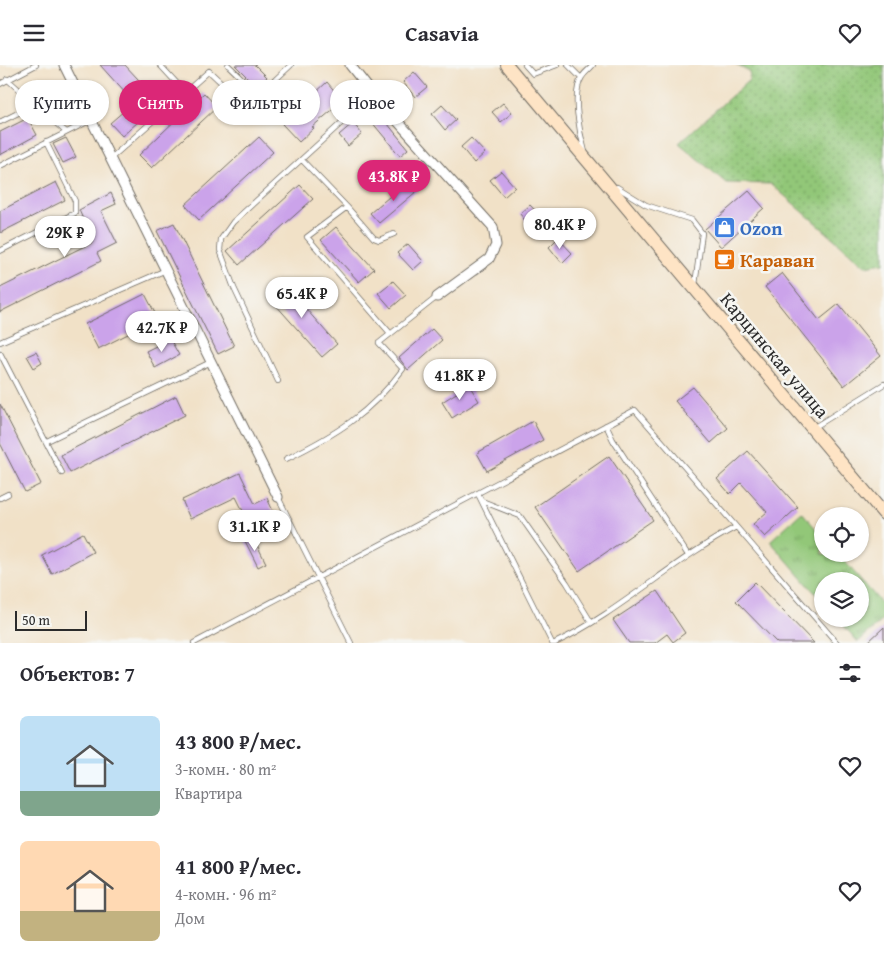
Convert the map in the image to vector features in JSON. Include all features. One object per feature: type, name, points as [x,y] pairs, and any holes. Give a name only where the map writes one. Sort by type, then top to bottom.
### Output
[{"type":"main road","name":"Карцинская улица","points":[[509,65],[884,514]]},
{"type":"street","points":[[64,65],[72,80]]},
{"type":"street","points":[[350,65],[362,80]]},
{"type":"street","points":[[93,125],[278,497]]},
{"type":"street","points":[[401,125],[493,227],[495,233],[496,245],[489,259],[437,297]]},
{"type":"lane","points":[[0,83],[36,65]]},
{"type":"lane","points":[[160,65],[173,80]]},
{"type":"lane","points":[[228,65],[244,80]]},
{"type":"lane","points":[[525,65],[534,74],[557,65]]},
{"type":"lane","points":[[568,65],[581,78]]},
{"type":"lane","points":[[594,65],[581,78],[578,91],[580,134],[588,160],[624,193],[660,211],[692,220],[699,226],[702,233],[695,289]]},
{"type":"lane","points":[[275,80],[289,66]]},
{"type":"lane","points":[[198,80],[209,71],[218,80]]},
{"type":"lane","points":[[7,79],[15,86]]},
{"type":"lane","points":[[0,122],[15,115]]},
{"type":"lane","points":[[58,125],[66,132]]},
{"type":"lane","points":[[0,166],[81,125]]},
{"type":"lane","points":[[110,159],[148,125]]},
{"type":"lane","points":[[278,381],[234,288],[220,250],[221,239],[233,222],[340,125]]},
{"type":"lane","points":[[0,251],[75,213],[75,201],[46,142]]},
{"type":"lane","points":[[302,160],[374,238],[379,240],[394,234]]},
{"type":"lane","points":[[347,207],[306,237],[390,333]]},
{"type":"lane","points":[[0,342],[166,270]]},
{"type":"lane","points":[[286,459],[332,437],[363,415],[389,389],[403,369],[379,343],[437,297]]},
{"type":"lane","points":[[0,353],[62,473]]},
{"type":"lane","points":[[47,441],[212,363]]},
{"type":"lane","points":[[812,429],[884,384]]},
{"type":"lane","points":[[194,643],[319,579],[635,410],[837,643]]},
{"type":"lane","points":[[606,425],[613,440],[688,555]]},
{"type":"lane","points":[[0,498],[8,494]]},
{"type":"lane","points":[[478,494],[554,643],[652,583],[688,555],[736,527]]},
{"type":"lane","points":[[278,497],[351,643]]},
{"type":"lane","points":[[482,501],[520,516],[567,583],[591,622]]},
{"type":"green space","points":[[736,65],[884,65],[884,263],[865,266],[771,184],[726,183],[679,143],[749,80],[750,72]]},
{"type":"green space","points":[[802,512],[814,526],[814,562],[845,562],[854,572],[814,572],[814,592],[770,541]]},
{"type":"green space","points":[[869,589],[884,606],[884,619],[858,642],[845,627],[869,627]]},
{"type":"building","points":[[100,65],[125,65],[139,80],[119,80],[119,86]]},
{"type":"building","points":[[235,65],[255,65],[267,77],[264,80],[250,80]]},
{"type":"building","points":[[414,72],[427,87],[415,97],[413,94],[413,80],[405,80]]},
{"type":"building","points":[[327,82],[330,86],[330,112],[320,120],[320,89]]},
{"type":"building","points":[[204,93],[212,102],[212,112],[202,121],[202,95]]},
{"type":"building","points":[[503,103],[512,113],[501,122],[492,112]]},
{"type":"building","points":[[442,105],[456,120],[445,130],[432,114]]},
{"type":"building","points":[[119,115],[119,125],[135,125],[122,136],[110,123]]},
{"type":"building","points":[[15,124],[32,125],[37,135],[0,155],[0,132]]},
{"type":"building","points":[[170,125],[198,125],[152,168],[139,155]]},
{"type":"building","points":[[283,125],[314,125],[312,127],[314,128],[299,142]]},
{"type":"building","points":[[351,125],[355,125],[362,134],[348,146],[339,135]]},
{"type":"building","points":[[374,125],[389,125],[408,149],[400,156]]},
{"type":"building","points":[[259,137],[273,152],[199,220],[185,205]]},
{"type":"building","points":[[66,138],[76,157],[63,163],[53,144]]},
{"type":"building","points":[[471,138],[485,153],[474,163],[461,147]]},
{"type":"building","points":[[501,171],[515,187],[504,197],[490,180]]},
{"type":"building","points":[[408,181],[417,191],[379,223],[370,213]]},
{"type":"building","points":[[56,182],[65,200],[0,233],[0,211]]},
{"type":"building","points":[[300,185],[313,199],[239,265],[227,251]]},
{"type":"building","points":[[749,191],[764,208],[721,247],[705,229]]},
{"type":"building","points":[[111,193],[116,204],[101,211],[117,243],[97,253],[101,261],[0,312],[0,288],[93,242],[79,210]]},
{"type":"building","points":[[530,205],[543,219],[532,229],[520,214]]},
{"type":"building","points":[[174,223],[234,346],[218,354],[157,231]]},
{"type":"building","points":[[336,227],[374,269],[359,282],[321,240]]},
{"type":"building","points":[[558,238],[572,253],[562,263],[549,247]]},
{"type":"building","points":[[408,244],[423,261],[413,270],[397,253]]},
{"type":"building","points":[[782,273],[819,320],[839,304],[881,356],[844,386],[765,287]]},
{"type":"building","points":[[393,281],[406,295],[391,308],[378,293]]},
{"type":"building","points":[[282,282],[337,344],[322,357],[267,295]]},
{"type":"building","points":[[145,294],[158,319],[98,349],[85,324]]},
{"type":"building","points":[[432,329],[442,340],[408,370],[399,358]]},
{"type":"building","points":[[170,339],[179,355],[155,368],[146,351]]},
{"type":"building","points":[[36,352],[42,363],[34,368],[27,356]]},
{"type":"building","points":[[469,385],[479,401],[452,418],[442,402]]},
{"type":"building","points":[[693,387],[728,428],[711,443],[675,401]]},
{"type":"building","points":[[176,396],[185,415],[70,473],[61,455]]},
{"type":"building","points":[[0,404],[41,484],[25,492],[0,443]]},
{"type":"building","points":[[533,421],[543,440],[487,471],[477,453]]},
{"type":"building","points":[[748,451],[798,507],[765,537],[753,524],[767,512],[741,483],[730,494],[717,479]]},
{"type":"building","points":[[609,456],[653,520],[579,571],[535,507]]},
{"type":"building","points":[[240,473],[255,504],[267,498],[273,511],[249,523],[236,497],[190,519],[182,500]]},
{"type":"building","points":[[83,533],[93,552],[52,574],[42,555]]},
{"type":"building","points":[[253,537],[266,563],[258,567],[245,541]]},
{"type":"building","points":[[755,582],[814,643],[777,643],[736,601]]},
{"type":"building","points":[[657,591],[685,633],[673,642],[667,634],[655,643],[629,643],[613,620]]},
{"type":"building","points":[[884,627],[884,643],[867,643]]},
{"type":"place","name":"Ozon","points":[[724,228]]},
{"type":"place","name":"Караван","points":[[724,260]]}]
